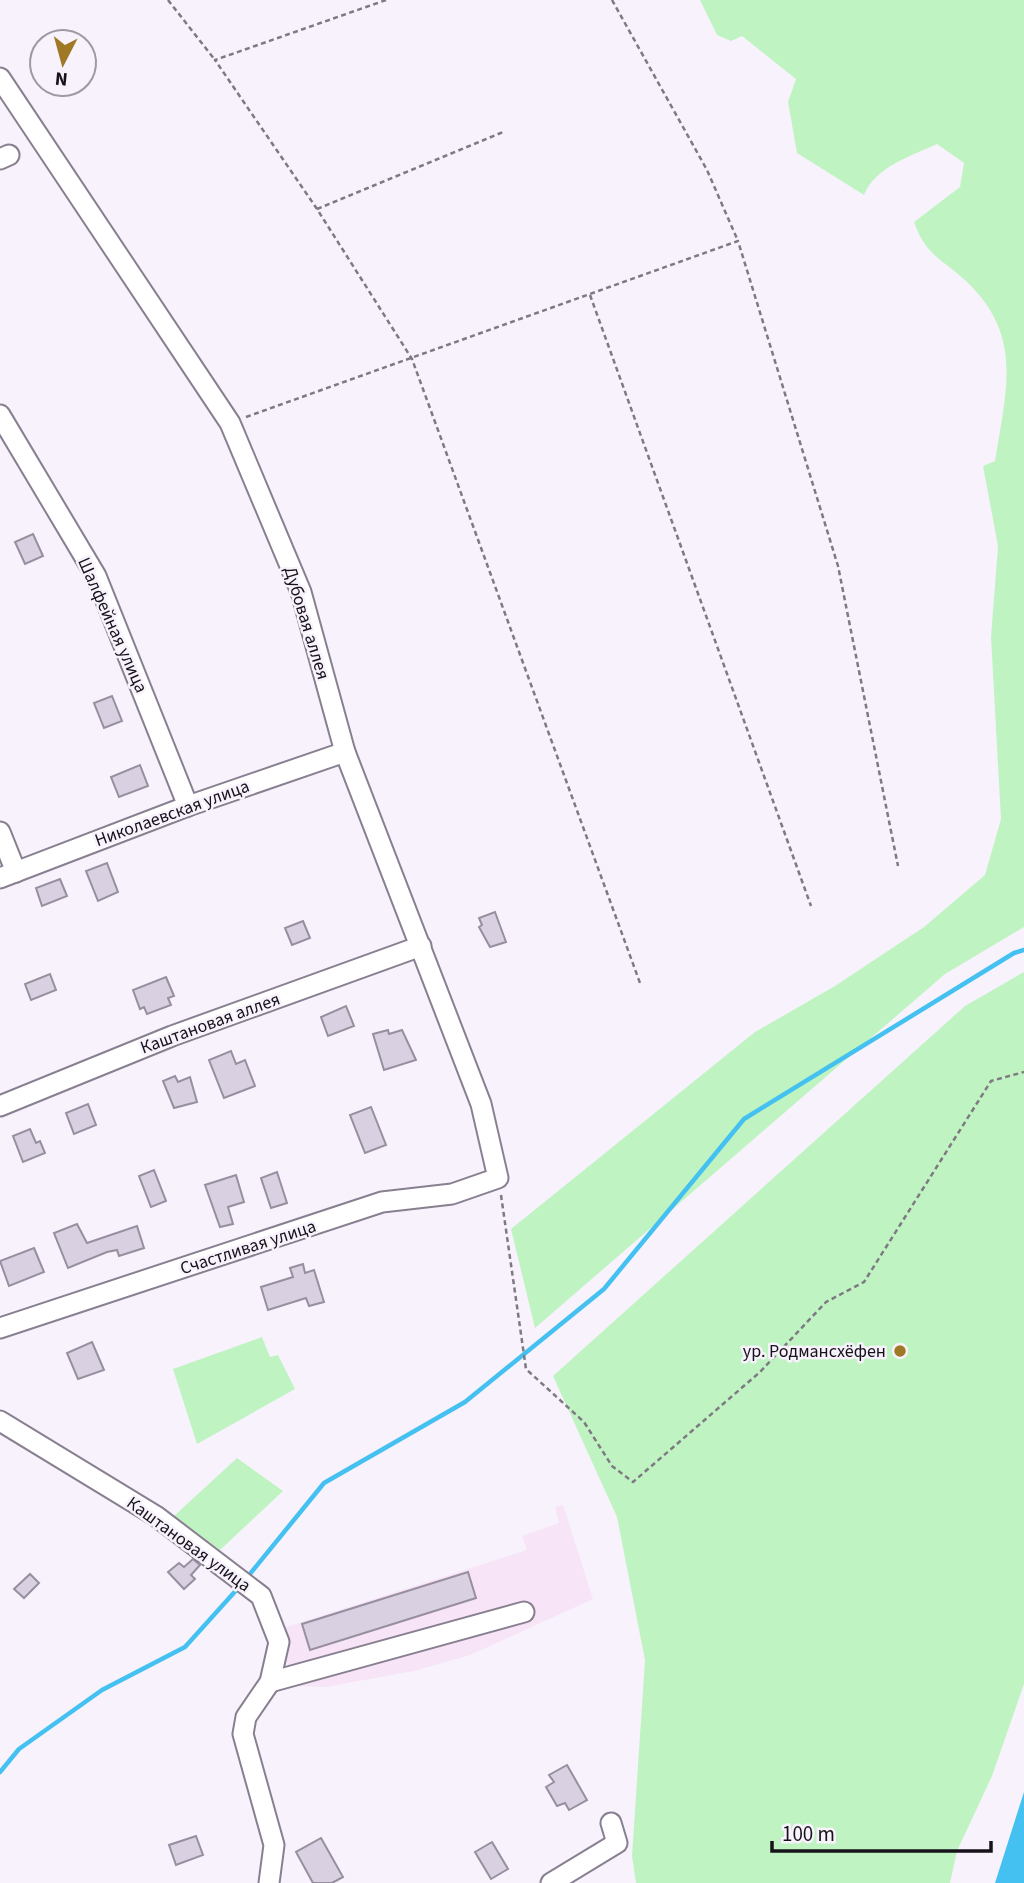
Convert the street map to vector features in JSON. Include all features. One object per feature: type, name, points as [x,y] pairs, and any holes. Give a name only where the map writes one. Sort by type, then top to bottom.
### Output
[{"type":"street","name":"Дубовая аллея","points":[[0,78],[230,423],[301,592],[345,752],[481,1104],[498,1178]]},
{"type":"street","name":"Шалфейная улица","points":[[0,415],[96,576],[188,806]]},
{"type":"street","name":"Николаевская улица","points":[[8,875],[188,806],[345,752]]},
{"type":"street","points":[[0,832],[8,875]]},
{"type":"street","name":"Каштановая аллея","points":[[0,1106],[172,1036],[421,946]]},
{"type":"street","name":"Счастливая улица","points":[[0,1328],[382,1202],[452,1194],[498,1178]]},
{"type":"street","name":"Каштановая улица","points":[[0,1421],[156,1516],[261,1596],[279,1642],[271,1682],[246,1717],[243,1734],[274,1845],[269,1883]]},
{"type":"street","points":[[271,1682],[524,1612]]},
{"type":"street","points":[[551,1883],[617,1843],[611,1823]]},
{"type":"path","points":[[168,0],[215,60],[317,209],[412,359],[640,984]]},
{"type":"path","points":[[215,60],[386,0]]},
{"type":"path","points":[[612,0],[707,170],[738,241],[838,566],[898,866]]},
{"type":"path","points":[[317,209],[503,132]]},
{"type":"path","points":[[230,423],[738,241]]},
{"type":"path","points":[[590,295],[811,906]]},
{"type":"path","points":[[498,1178],[526,1369],[584,1422],[612,1466],[633,1482],[760,1372],[826,1302],[864,1282],[991,1081],[1024,1072]]},
{"type":"shaded area","points":[[563,1505],[593,1599],[470,1655],[414,1671],[325,1687],[292,1686],[280,1629],[527,1550],[522,1536],[559,1523],[555,1507]]},
{"type":"green space","points":[[700,0],[1024,0],[1024,927],[945,974],[535,1328],[511,1229],[755,1032],[835,986],[924,927],[985,875],[1001,819],[991,637],[998,546],[983,466],[995,461],[1006,387],[1004,343],[997,322],[984,302],[966,281],[929,250],[914,222],[960,187],[964,163],[937,144],[885,170],[869,185],[864,195],[797,153],[788,102],[796,79],[742,36],[731,41],[717,35]]},
{"type":"green space","points":[[1024,972],[1024,1684],[992,1776],[957,1851],[950,1883],[636,1883],[632,1856],[645,1660],[617,1517],[553,1376],[965,1006]]},
{"type":"green space","points":[[262,1337],[270,1357],[278,1355],[295,1389],[197,1444],[173,1369]]},
{"type":"green space","points":[[237,1458],[283,1491],[220,1550],[174,1516]]},
{"type":"water","points":[[1024,1792],[1024,1883],[995,1883]]},
{"type":"building","points":[[33,534],[43,556],[25,564],[15,542]]},
{"type":"building","points":[[112,696],[122,721],[104,728],[94,703]]},
{"type":"building","points":[[140,765],[148,786],[119,797],[111,777]]},
{"type":"building","points":[[107,863],[118,892],[98,901],[86,871]]},
{"type":"building","points":[[60,879],[67,896],[42,906],[36,888]]},
{"type":"building","points":[[495,912],[506,942],[490,947],[479,927],[482,925],[479,918]]},
{"type":"building","points":[[303,921],[310,938],[292,945],[285,928]]},
{"type":"building","points":[[50,974],[56,990],[31,1000],[25,984]]},
{"type":"building","points":[[166,977],[174,996],[168,998],[171,1005],[147,1014],[144,1007],[140,1009],[133,990]]},
{"type":"building","points":[[346,1006],[354,1026],[328,1036],[321,1017]]},
{"type":"building","points":[[388,1030],[389,1034],[402,1030],[416,1060],[384,1070],[373,1034]]},
{"type":"building","points":[[231,1051],[236,1064],[245,1060],[255,1086],[224,1098],[209,1060]]},
{"type":"building","points":[[175,1076],[178,1082],[190,1077],[197,1102],[174,1108],[163,1081]]},
{"type":"building","points":[[88,1104],[96,1125],[74,1134],[66,1113]]},
{"type":"building","points":[[371,1107],[386,1145],[365,1153],[350,1115]]},
{"type":"building","points":[[30,1129],[36,1143],[40,1141],[45,1153],[23,1162],[13,1136]]},
{"type":"building","points":[[154,1170],[166,1201],[151,1207],[139,1176]]},
{"type":"building","points":[[277,1172],[287,1203],[271,1208],[261,1178]]},
{"type":"building","points":[[236,1175],[244,1202],[228,1207],[233,1224],[220,1227],[205,1185]]},
{"type":"building","points":[[77,1224],[87,1243],[137,1226],[144,1248],[119,1256],[117,1250],[107,1252],[68,1268],[54,1233]]},
{"type":"building","points":[[34,1248],[44,1272],[9,1286],[0,1261]]},
{"type":"building","points":[[303,1264],[305,1273],[314,1270],[324,1302],[309,1306],[306,1298],[268,1310],[261,1287],[293,1277],[290,1268]]},
{"type":"building","points":[[92,1342],[104,1370],[78,1379],[67,1353]]},
{"type":"building","points":[[193,1559],[200,1565],[191,1575],[195,1579],[184,1589],[168,1572],[179,1563],[184,1567]]},
{"type":"building","points":[[468,1572],[476,1598],[310,1650],[302,1624]]},
{"type":"building","points":[[30,1574],[39,1583],[24,1598],[14,1589]]},
{"type":"building","points":[[567,1765],[587,1800],[569,1810],[565,1803],[557,1806],[546,1787],[554,1782],[549,1775]]},
{"type":"building","points":[[196,1836],[203,1855],[176,1865],[169,1845]]},
{"type":"building","points":[[321,1838],[343,1877],[332,1883],[313,1883],[296,1852]]},
{"type":"building","points":[[492,1842],[508,1869],[491,1879],[475,1852]]},
{"type":"waterway","points":[[245,1580],[324,1483],[465,1402],[604,1289],[744,1119],[1014,953],[1024,950]]},
{"type":"waterway","points":[[0,1772],[19,1749],[102,1690],[185,1647],[240,1586]]},
{"type":"place","name":"ур. Родмансхёфен","points":[[900,1351]]}]
